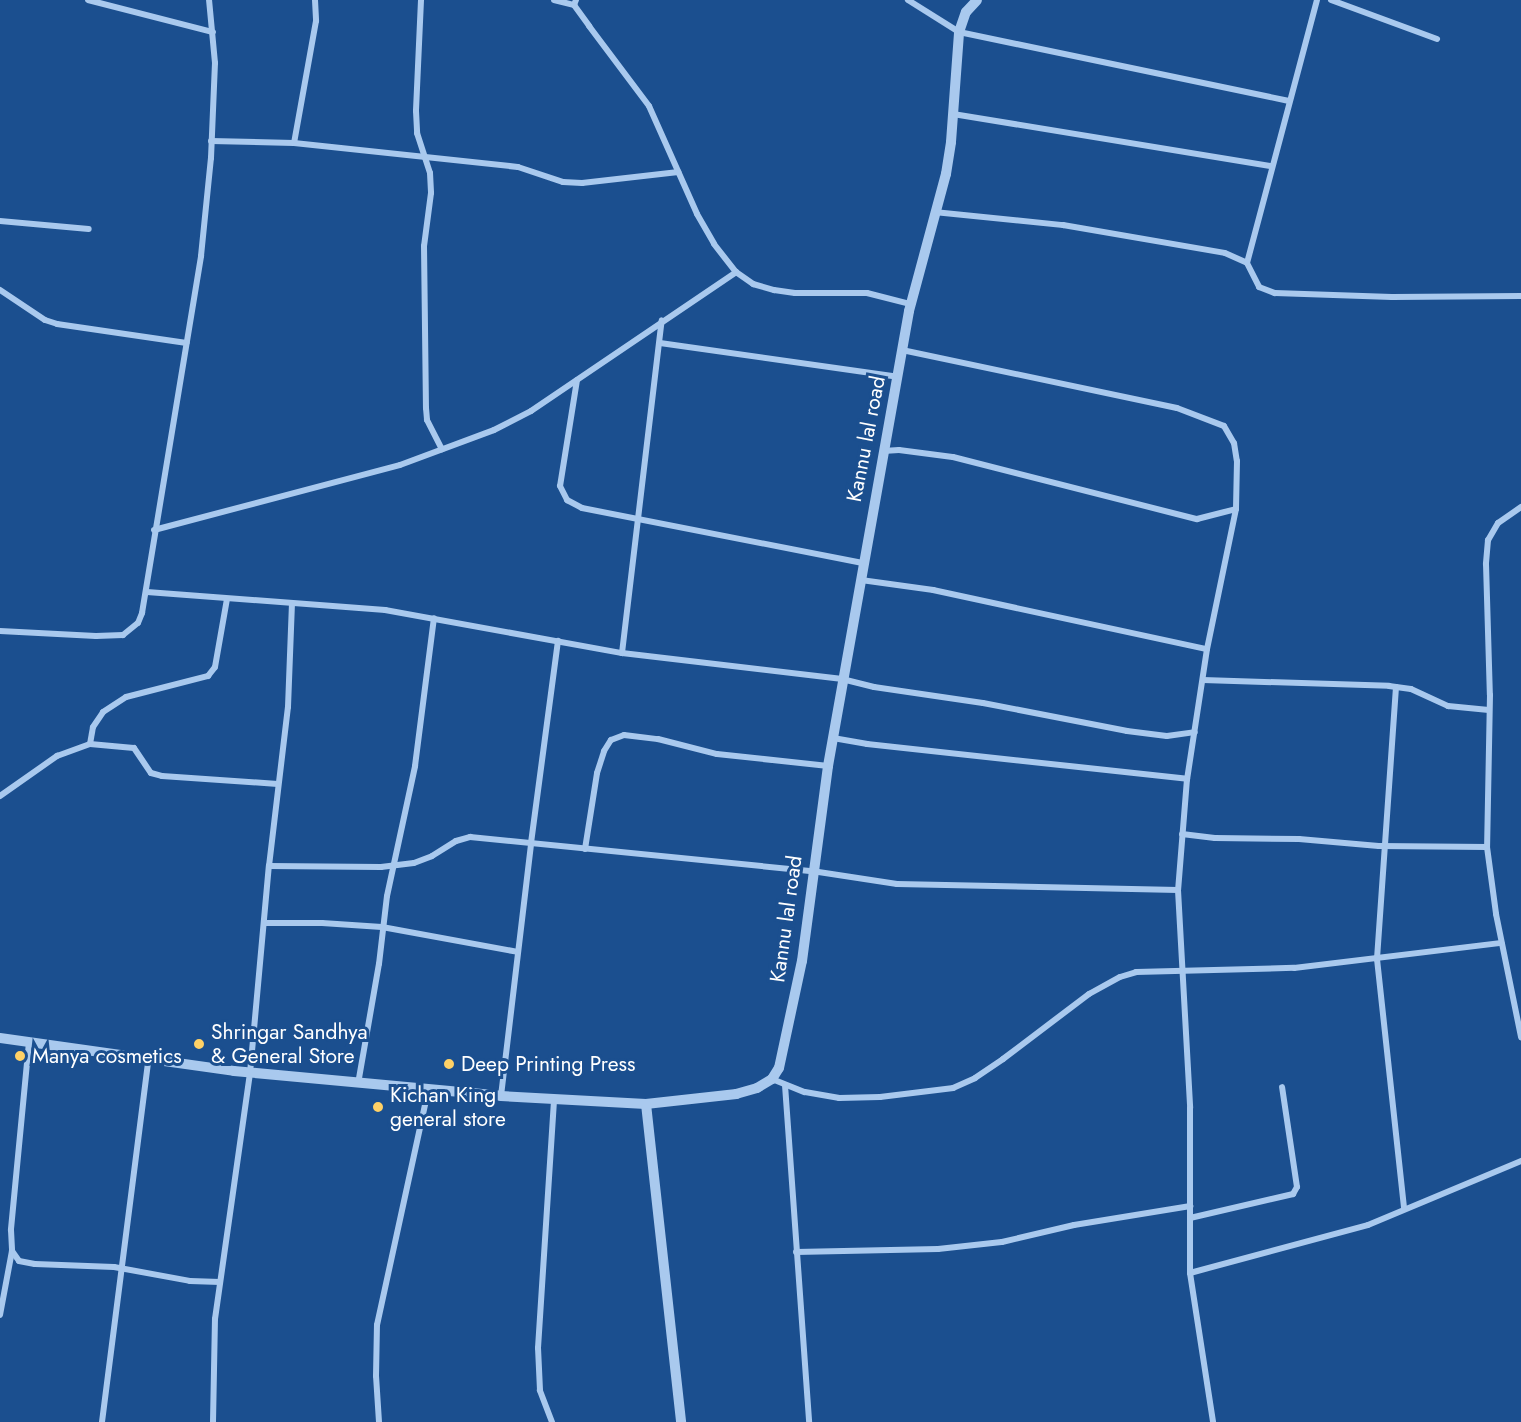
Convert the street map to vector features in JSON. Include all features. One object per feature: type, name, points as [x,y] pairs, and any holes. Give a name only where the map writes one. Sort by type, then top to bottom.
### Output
[{"type":"street","points":[[88,0],[213,32]]},
{"type":"street","points":[[0,631],[96,636],[123,634],[138,623],[147,592],[154,530],[201,256],[212,141],[213,32],[209,0]]},
{"type":"street","points":[[294,143],[316,21],[315,0]]},
{"type":"street","points":[[421,0],[417,132],[430,173],[431,193],[424,246],[426,408],[428,420],[442,449]]},
{"type":"street","points":[[554,0],[575,2],[649,106],[678,172],[714,244],[735,272],[753,284],[774,290],[795,293],[867,293],[910,304]]},
{"type":"street","points":[[908,0],[959,32],[1288,101]]},
{"type":"street","name":"Kannu lal road","points":[[772,1079],[779,1068],[794,1005],[842,679],[910,304],[933,212],[946,174],[959,32],[966,12],[977,0]]},
{"type":"street","points":[[1317,0],[1288,101],[1248,263],[1259,286],[1275,293],[1392,297],[1521,296]]},
{"type":"street","points":[[1330,0],[1437,39]]},
{"type":"street","points":[[953,114],[1272,166]]},
{"type":"street","points":[[212,141],[294,143],[424,156],[518,167],[563,182],[582,183],[678,172]]},
{"type":"street","points":[[933,212],[1063,225],[1225,253],[1248,263]]},
{"type":"street","points":[[0,221],[89,229]]},
{"type":"street","points":[[154,530],[400,465],[511,422],[577,380],[735,272]]},
{"type":"street","points":[[0,290],[45,320],[57,324],[187,344]]},
{"type":"street","points":[[622,653],[662,320]]},
{"type":"street","points":[[660,343],[898,377]]},
{"type":"street","points":[[902,350],[1177,408],[1224,426],[1234,444],[1237,461],[1236,510],[1207,649],[1187,779],[1178,890],[1190,1108],[1190,1274],[1213,1422]]},
{"type":"street","points":[[577,380],[560,486],[567,500],[582,508],[863,563]]},
{"type":"street","points":[[883,451],[899,450],[953,457],[1197,519],[1236,510]]},
{"type":"street","points":[[1521,507],[1498,523],[1488,540],[1486,564],[1489,710],[1487,847],[1502,943],[1521,1037]]},
{"type":"street","points":[[860,580],[933,590],[1207,649]]},
{"type":"street","points":[[147,592],[292,605],[385,610],[622,653],[842,679],[885,689],[983,703],[1127,731],[1167,736],[1195,732]]},
{"type":"street","points":[[90,744],[93,728],[103,712],[126,697],[208,676],[215,667],[227,599]]},
{"type":"street","points":[[213,1422],[215,1319],[250,1073],[269,866],[289,687],[292,605]]},
{"type":"street","points":[[357,1084],[379,964],[382,927],[393,866],[415,765],[434,618]]},
{"type":"street","points":[[501,1096],[558,642]]},
{"type":"street","points":[[1203,680],[1396,687],[1411,689],[1448,706],[1489,710]]},
{"type":"street","points":[[1396,687],[1387,847],[1377,959],[1404,1209]]},
{"type":"street","points":[[585,849],[597,773],[604,751],[611,740],[624,735],[658,739],[717,754],[828,766]]},
{"type":"street","points":[[833,738],[867,744],[1187,779]]},
{"type":"street","points":[[0,796],[57,756],[90,744],[134,748],[151,773],[169,777],[278,784]]},
{"type":"street","points":[[1182,834],[1387,847],[1487,847]]},
{"type":"street","points":[[269,866],[393,866],[414,863],[432,856],[456,840],[470,837],[812,871],[897,884],[1178,890]]},
{"type":"street","points":[[264,923],[322,922],[382,927],[518,952]]},
{"type":"street","points":[[0,1038],[148,1061],[250,1073],[501,1096],[646,1104],[736,1094],[757,1088],[772,1079],[805,1092],[839,1098],[880,1097],[953,1088],[975,1078],[1089,994],[1120,976],[1136,972],[1182,973],[1294,969],[1502,943]]},
{"type":"street","points":[[0,1315],[12,1251],[21,1099],[29,1042]]},
{"type":"street","points":[[102,1422],[148,1061]]},
{"type":"street","points":[[785,1085],[809,1422]]},
{"type":"street","points":[[1190,1218],[1293,1194],[1297,1187],[1282,1087]]},
{"type":"street","points":[[379,1422],[376,1376],[377,1325],[428,1091]]},
{"type":"street","points":[[552,1422],[540,1390],[538,1348],[554,1099]]},
{"type":"street","points":[[646,1104],[681,1422]]},
{"type":"street","points":[[1190,1274],[1347,1231],[1521,1161]]},
{"type":"street","points":[[796,1252],[938,1249],[1002,1242],[1074,1224],[1190,1206]]},
{"type":"street","points":[[12,1251],[19,1262],[120,1267],[190,1281],[220,1282]]},
{"type":"place","name":"Shringar Sandhya & General Store","points":[[199,1044]]},
{"type":"place","name":"Manya cosmetics","points":[[20,1056]]},
{"type":"place","name":"Deep Printing Press","points":[[449,1064]]},
{"type":"place","name":"Kichan King general store","points":[[378,1107]]}]
